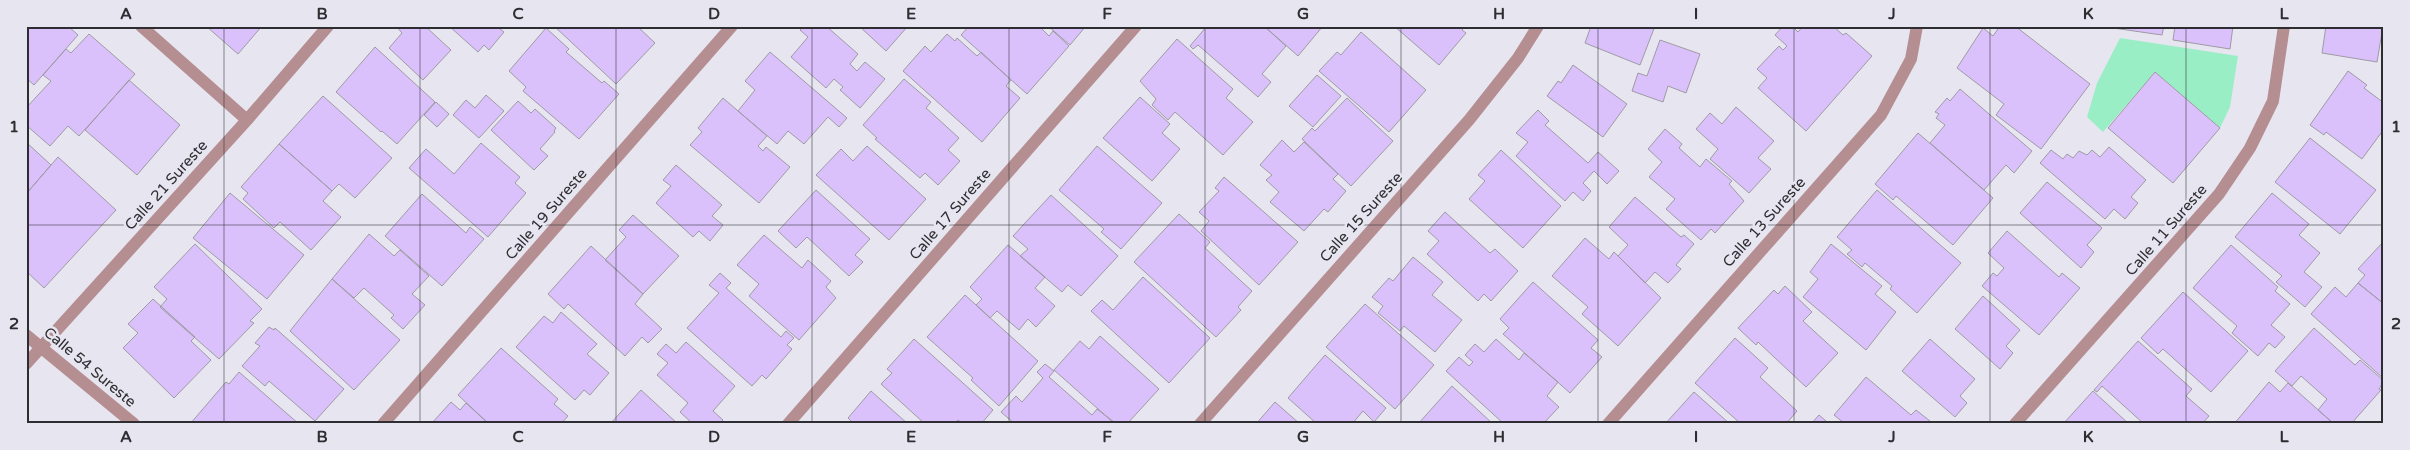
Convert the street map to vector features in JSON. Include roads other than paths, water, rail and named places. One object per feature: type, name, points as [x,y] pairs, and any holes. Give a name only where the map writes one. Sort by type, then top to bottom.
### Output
[{"type":"street","points":[[141,26],[247,120]]},
{"type":"street","name":"Calle 21 Sureste","points":[[26,364],[247,120],[328,26]]},
{"type":"street","name":"Calle 19 Sureste","points":[[383,424],[732,26]]},
{"type":"street","name":"Calle 17 Sureste","points":[[788,424],[1136,26]]},
{"type":"street","name":"Calle 15 Sureste","points":[[1200,424],[1469,120],[1518,58],[1538,26]]},
{"type":"street","name":"Calle 13 Sureste","points":[[1608,424],[1881,115],[1911,59],[1917,26]]},
{"type":"street","name":"Calle 11 Sureste","points":[[2015,424],[2219,194],[2250,148],[2273,101],[2284,26]]},
{"type":"street","name":"Calle 54 Sureste","points":[[26,335],[134,424]]}]
